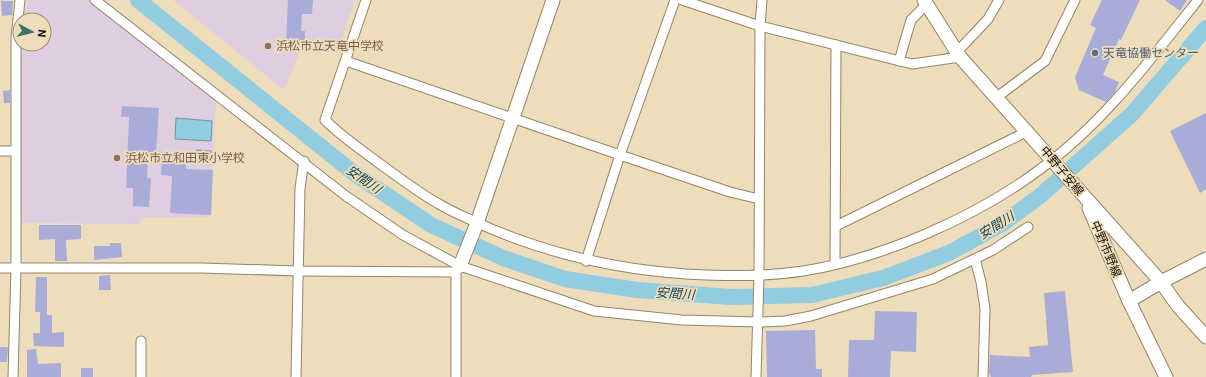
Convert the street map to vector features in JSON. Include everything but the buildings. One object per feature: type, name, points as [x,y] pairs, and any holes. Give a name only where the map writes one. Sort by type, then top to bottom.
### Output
[{"type":"main road","points":[[459,268],[477,223],[553,0]]},
{"type":"main road","name":"中野子安線","points":[[925,2],[958,54],[1161,282],[1178,306],[1206,337]]},
{"type":"main road","name":"中野市野線","points":[[1082,193],[1129,301],[1166,377]]},
{"type":"main road","points":[[1129,301],[1161,282],[1206,259]]},
{"type":"street","points":[[13,377],[16,268],[16,38],[20,0]]},
{"type":"street","points":[[95,0],[304,161],[346,196],[397,231],[459,268],[594,311],[682,320],[785,321],[811,316],[859,303],[933,279],[993,250],[1028,227]]},
{"type":"street","points":[[366,0],[325,120],[337,132],[403,181],[441,206],[477,223],[517,240],[586,261],[666,272],[759,276],[804,271],[879,251],[938,228],[1006,193],[1054,161],[1094,124],[1198,0]]},
{"type":"street","points":[[586,261],[620,155],[675,0]]},
{"type":"street","points":[[682,0],[760,26],[912,64],[958,54],[988,19],[999,0]]},
{"type":"street","points":[[756,377],[759,321],[760,26],[762,0]]},
{"type":"street","points":[[997,97],[1045,61],[1075,0]]},
{"type":"street","points":[[899,61],[911,20],[925,2]]},
{"type":"street","points":[[835,263],[836,45]]},
{"type":"street","points":[[346,61],[620,155],[759,200]]},
{"type":"street","points":[[836,226],[1028,132]]},
{"type":"street","points":[[0,151],[15,151]]},
{"type":"street","points":[[296,377],[296,320],[299,271],[300,188],[304,161]]},
{"type":"street","points":[[975,258],[981,282],[985,309],[983,377]]},
{"type":"street","points":[[0,268],[201,268],[299,271],[459,268]]},
{"type":"street","points":[[456,377],[459,268]]},
{"type":"street","points":[[141,341],[141,377]]},
{"type":"shaded area","name":"浜松市立和田東小学校","points":[[28,0],[89,0],[216,100],[210,217],[142,218],[139,224],[21,223],[21,52],[52,52],[52,12],[25,12]]},
{"type":"shaded area","name":"浜松市立天竜中学校","points":[[173,0],[355,0],[337,54],[312,45],[302,47],[284,90]]},
{"type":"water","points":[[176,118],[212,121],[211,141],[175,139]]},
{"type":"water","points":[[197,150],[211,151],[210,162],[196,161]]},
{"type":"waterway","name":"安間川","points":[[138,0],[355,174],[431,225],[503,258],[565,279],[637,290],[731,297],[812,295],[883,278],[949,253],[1002,224],[1040,196],[1132,114],[1206,28]]},
{"type":"place","name":"浜松市立天竜中学校","points":[[268,46]]},
{"type":"place","name":"天竜協働センター","points":[[1095,53]]},
{"type":"place","name":"浜松市立和田東小学校","points":[[117,158]]}]
